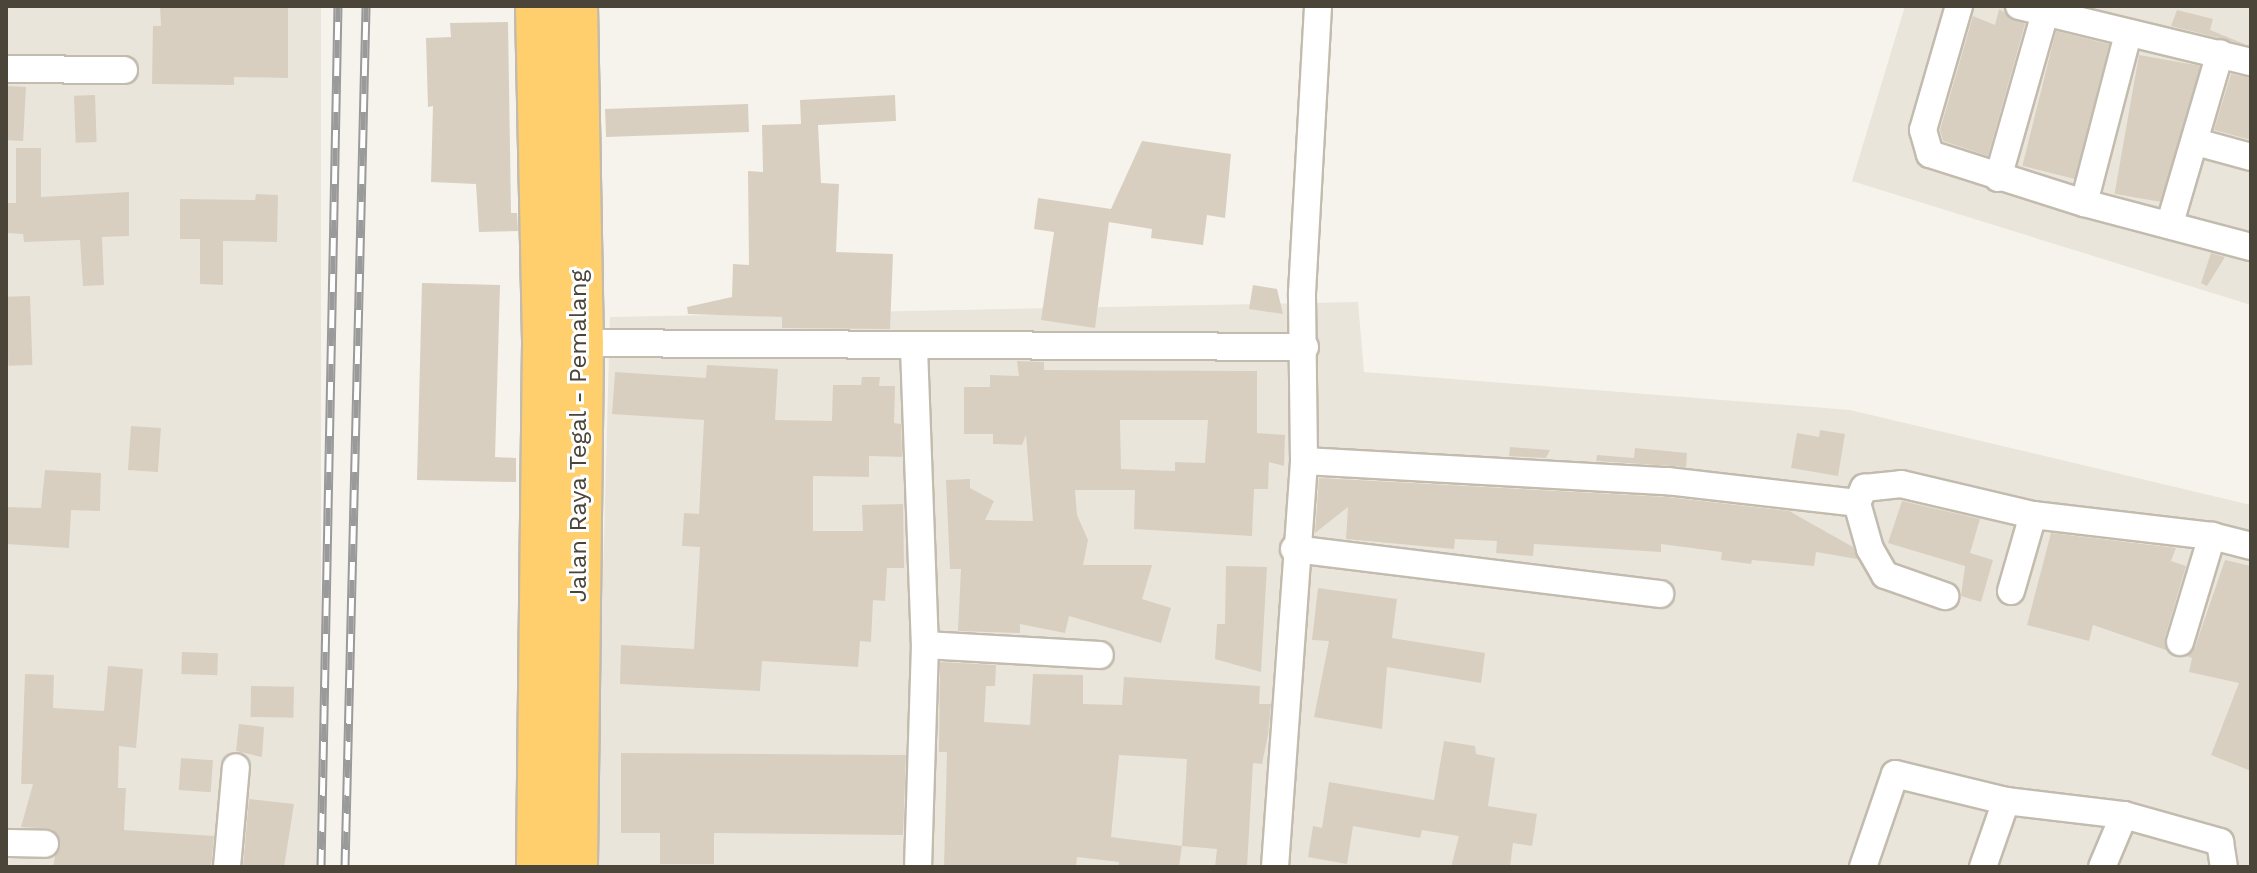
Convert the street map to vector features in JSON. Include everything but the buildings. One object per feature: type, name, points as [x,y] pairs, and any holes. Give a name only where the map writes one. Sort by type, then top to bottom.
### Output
[{"type":"highway","name":"Jalan Raya Tegal - Pemalang","points":[[538,6],[563,343],[575,867]]},
{"type":"highway","name":"Jalan Raya Tegal - Pemalang","points":[[539,867],[575,6]]},
{"type":"street","points":[[1275,867],[1294,549],[1304,461],[1302,293],[1318,6]]},
{"type":"street","points":[[1959,6],[1923,130],[1926,145],[1938,161],[2251,247]]},
{"type":"street","points":[[2019,6],[2251,62]]},
{"type":"street","points":[[1998,178],[2045,13]]},
{"type":"street","points":[[2084,203],[2128,34]]},
{"type":"street","points":[[2170,223],[2220,53]]},
{"type":"street","points":[[6,69],[124,70]]},
{"type":"street","points":[[2196,142],[2251,157]]},
{"type":"street","points":[[563,343],[914,348],[1305,347]]},
{"type":"street","points":[[914,348],[925,645],[918,867]]},
{"type":"street","points":[[1304,461],[1667,481],[1857,503]]},
{"type":"street","points":[[1945,596],[1885,575],[1870,549],[1857,503],[1864,488],[1889,483],[1946,492],[2033,515],[2212,536],[2251,546]]},
{"type":"street","points":[[2011,591],[2033,515]]},
{"type":"street","points":[[2180,642],[2212,536]]},
{"type":"street","points":[[1294,549],[1660,594]]},
{"type":"street","points":[[925,645],[1100,655]]},
{"type":"street","points":[[227,867],[236,767]]},
{"type":"street","points":[[1863,867],[1895,774],[2006,801],[2124,815],[2220,842],[2224,867]]},
{"type":"street","points":[[1983,867],[2006,801]]},
{"type":"street","points":[[2102,867],[2124,815]]},
{"type":"street","points":[[6,843],[45,844]]},
{"type":"shaded area","points":[[6,6],[321,6],[321,867],[6,867]]},
{"type":"shaded area","points":[[1905,6],[2251,6],[2251,305],[1852,181]]},
{"type":"shaded area","points":[[1358,302],[1364,372],[1850,410],[2251,505],[2251,867],[595,867],[610,317]]},
{"type":"railway","points":[[321,867],[338,6]]},
{"type":"railway","points":[[345,867],[366,6]]}]
